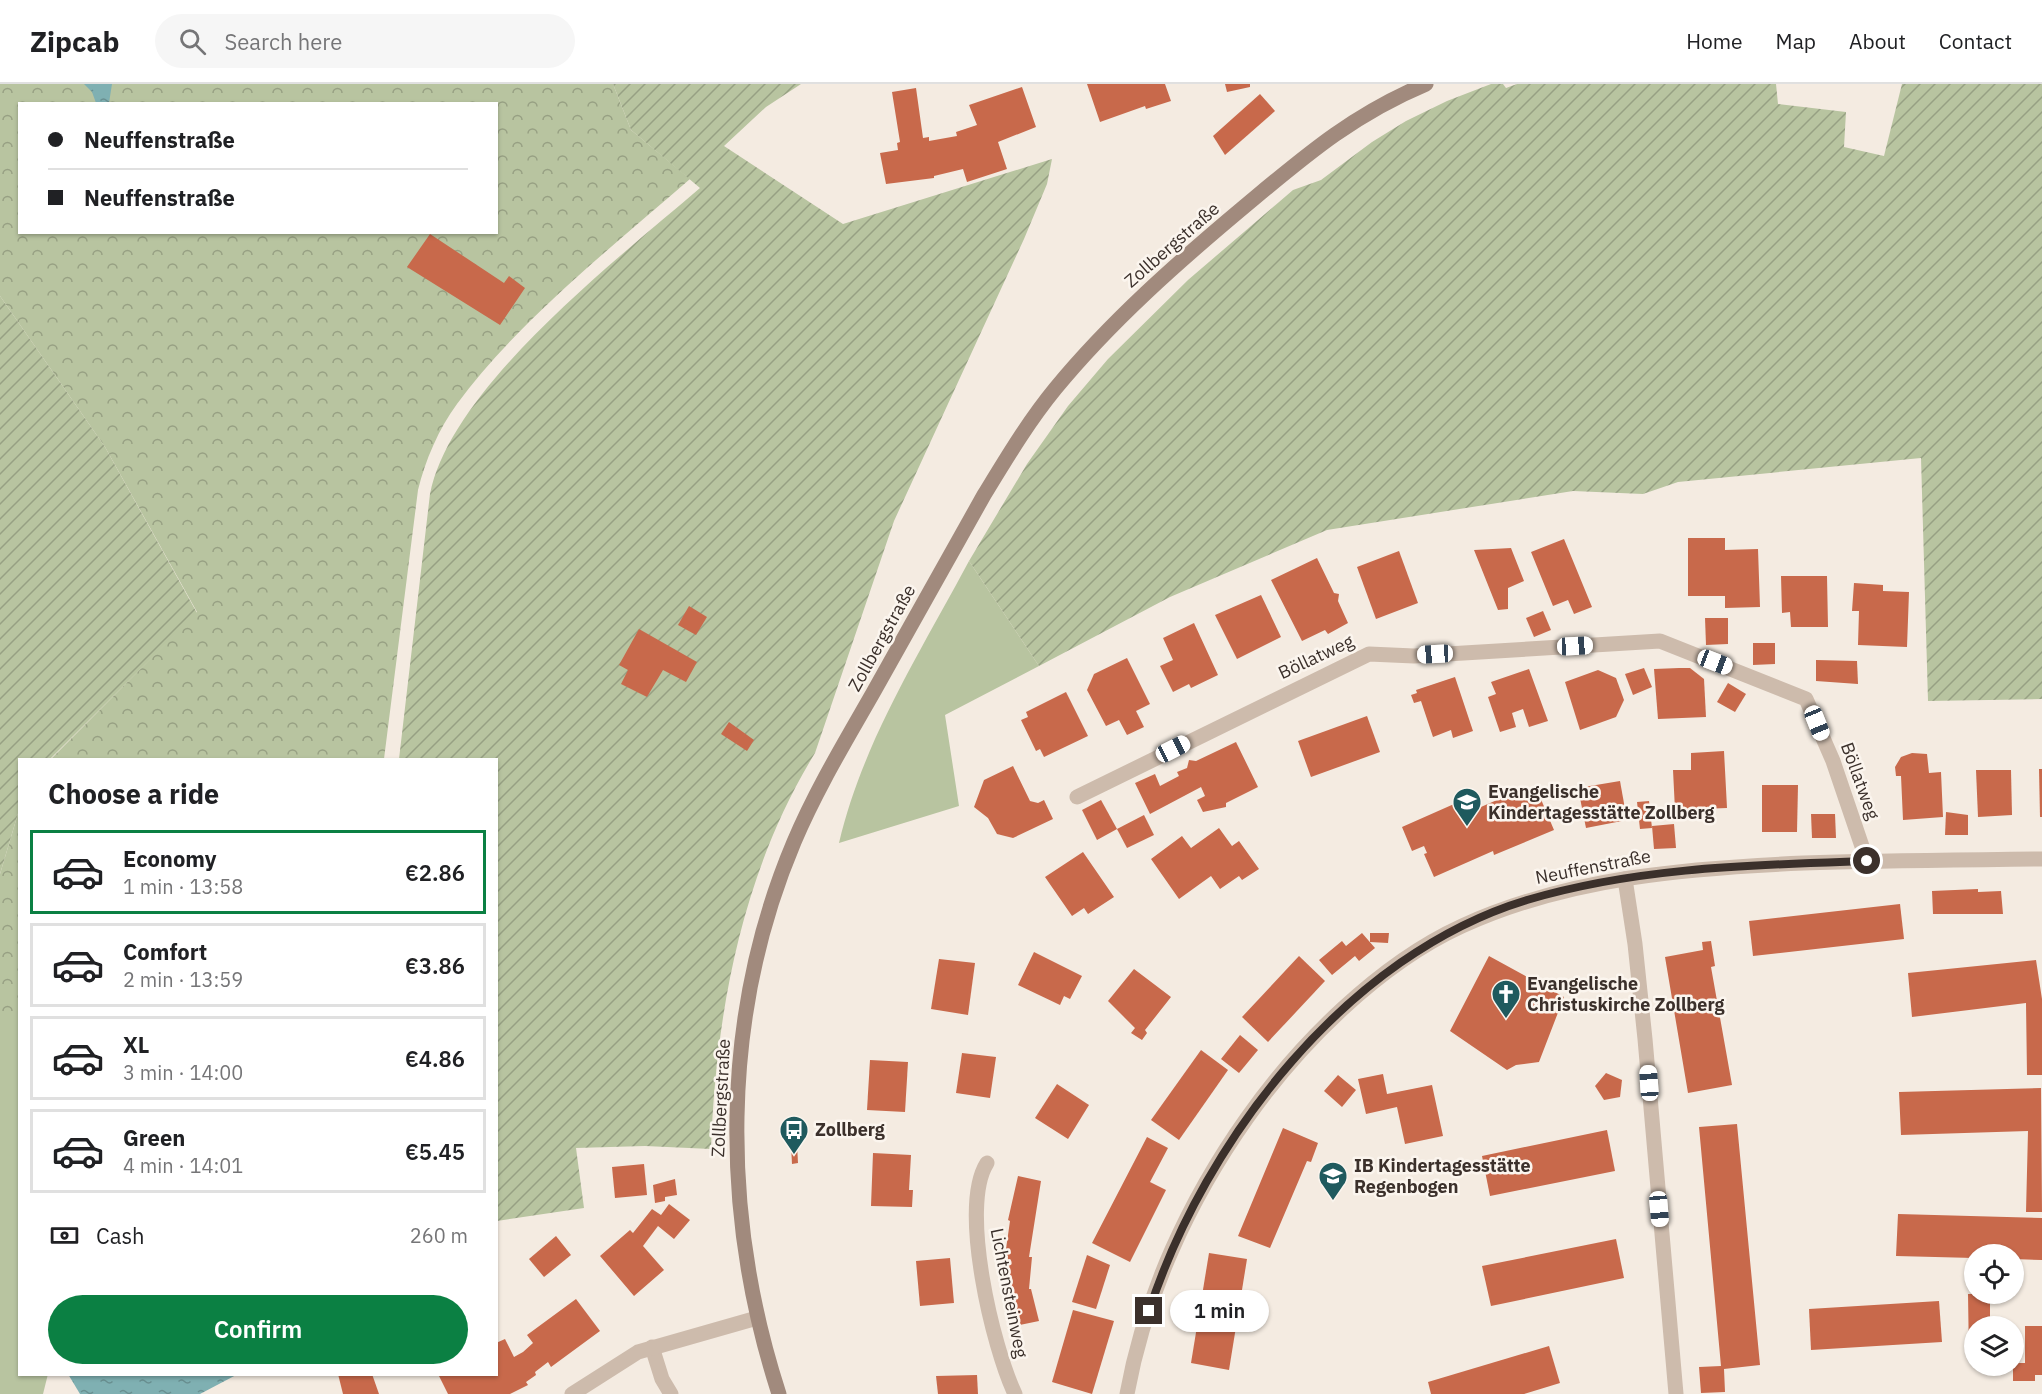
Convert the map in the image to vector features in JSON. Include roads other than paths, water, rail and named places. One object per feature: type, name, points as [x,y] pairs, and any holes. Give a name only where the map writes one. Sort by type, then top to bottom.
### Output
[{"type":"main road","name":"Zollbergstraße","points":[[779,1394],[757,1318],[744,1244],[737,1173],[737,1093],[742,1039],[752,978],[777,888],[793,844],[819,789],[984,495],[1014,447],[1056,389],[1137,301],[1317,146],[1366,112],[1426,84]]},
{"type":"street","name":"Böllatweg","points":[[1077,797],[1369,654],[1414,656],[1660,641],[1806,699],[1833,761],[1867,861]]},
{"type":"street","name":"Neuffenstraße","points":[[1127,1394],[1155,1293],[1198,1198],[1261,1098],[1308,1045],[1369,986],[1396,966],[1459,927],[1527,900],[1625,879],[1704,868],[1867,861],[2042,859]]},
{"type":"street","points":[[1625,879],[1635,944],[1645,1039],[1676,1394]]},
{"type":"street","name":"Lichtensteinweg","points":[[987,1163],[979,1183],[977,1243],[999,1356],[1015,1394]]},
{"type":"street","points":[[572,1394],[626,1358],[652,1347],[757,1318]]},
{"type":"street","points":[[652,1347],[662,1379],[671,1394]]},
{"type":"water","points":[[84,84],[112,84],[109,102],[96,102],[92,92]]},
{"type":"water","points":[[69,1376],[234,1376],[200,1394],[80,1394]]},
{"type":"place","name":"Evangelische Kindertagesstätte Zollberg","points":[[1467,828]]},
{"type":"place","name":"Evangelische Christuskirche Zollberg","points":[[1506,1020]]},
{"type":"place","name":"Zollberg","points":[[794,1156]]},
{"type":"place","name":"IB Kindertagesstätte Regenbogen","points":[[1333,1202]]}]
